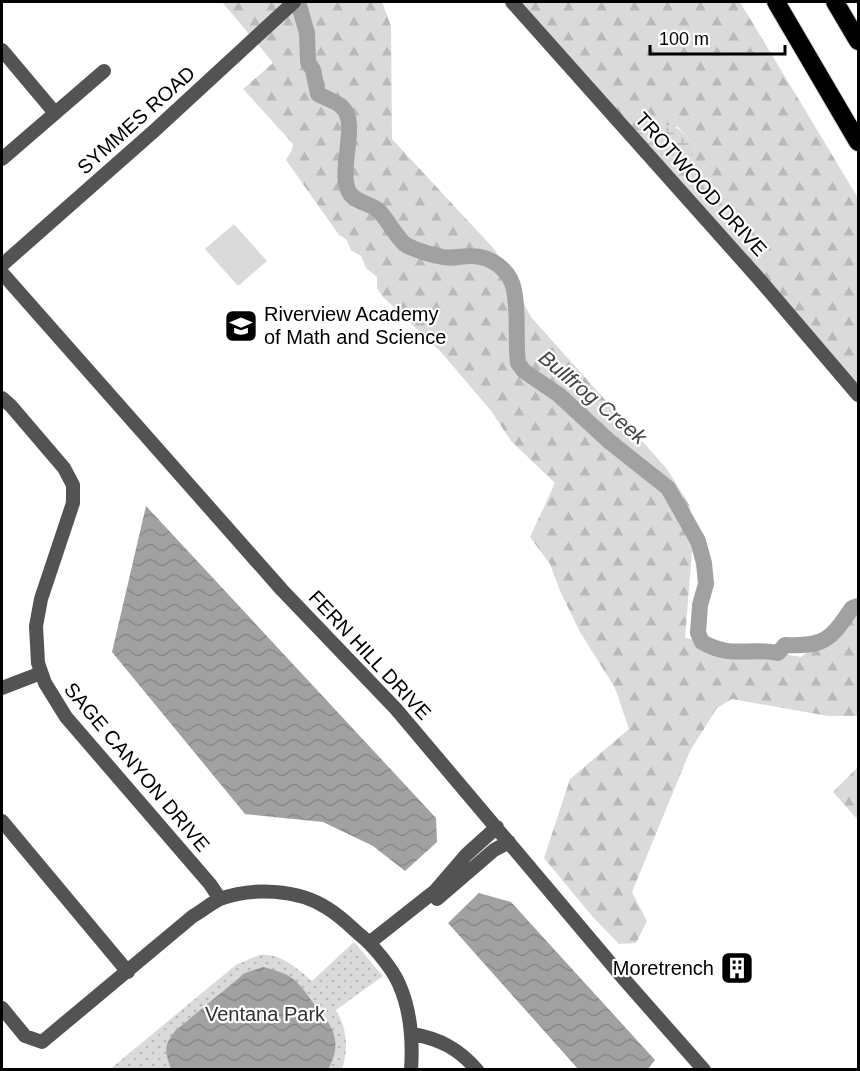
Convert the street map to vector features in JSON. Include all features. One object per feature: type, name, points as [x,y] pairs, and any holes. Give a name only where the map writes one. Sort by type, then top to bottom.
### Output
[{"type":"highway","points":[[776,2],[858,142]]},
{"type":"highway","points":[[835,2],[858,42]]},
{"type":"street","name":"SYMMES ROAD","points":[[2,265],[154,131],[294,2]]},
{"type":"street","name":"TROTWOOD DRIVE","points":[[512,2],[759,279],[858,395]]},
{"type":"street","points":[[2,50],[55,113]]},
{"type":"street","points":[[2,159],[104,71]]},
{"type":"street","name":"FERN HILL DRIVE","points":[[2,273],[282,590],[396,709],[623,978],[704,1070]]},
{"type":"street","name":"SAGE CANYON DRIVE","points":[[2,398],[64,468],[73,485],[73,503],[38,611],[36,639],[41,673],[50,694],[66,717],[210,884],[220,899]]},
{"type":"street","points":[[2,688],[41,673]]},
{"type":"street","points":[[2,821],[128,972]]},
{"type":"street","points":[[373,947],[435,891],[466,855],[497,827]]},
{"type":"street","points":[[373,947],[494,850],[509,842]]},
{"type":"street","points":[[2,1008],[25,1036],[42,1042],[193,916],[220,899],[257,891],[304,897],[326,907],[373,947],[399,983],[413,1034],[411,1070]]},
{"type":"street","points":[[413,1034],[435,1038],[452,1046],[477,1070]]},
{"type":"green space","points":[[222,2],[286,2],[250,35]]},
{"type":"green space","points":[[302,2],[382,2],[391,26],[392,139],[495,250],[531,317],[667,469],[690,506],[692,551],[685,638],[801,657],[858,606],[858,716],[828,716],[732,699],[717,708],[690,751],[632,892],[647,921],[636,943],[619,944],[592,916],[544,858],[570,779],[629,729],[615,688],[580,632],[550,564],[530,537],[555,483],[511,441],[492,412],[441,352],[383,297],[377,288],[377,277],[366,268],[361,256],[351,250],[346,239],[339,235],[286,160],[293,144],[243,89],[273,63],[257,43]]},
{"type":"green space","points":[[519,2],[740,2],[858,198],[858,388],[672,174],[686,169],[695,147],[678,127],[635,133]]},
{"type":"green space","points":[[655,124],[674,127],[695,147],[691,162],[686,169],[672,174],[635,133]]},
{"type":"green space","points":[[234,224],[267,261],[238,286],[205,249]]},
{"type":"green space","points":[[858,767],[858,820],[833,792]]},
{"type":"green space","name":"Ventana Park","points":[[354,942],[383,976],[336,1010],[343,1024],[346,1039],[346,1054],[342,1069],[109,1070],[237,964],[260,955],[275,956],[288,962],[312,981]]},
{"type":"water","points":[[146,506],[436,818],[437,842],[405,871],[373,846],[323,822],[245,814],[112,652]]},
{"type":"water","points":[[479,893],[511,902],[655,1060],[648,1069],[578,1069],[448,923]]},
{"type":"water","name":"Ventana Park","points":[[263,967],[282,973],[296,981],[324,1016],[335,1040],[333,1058],[328,1069],[171,1069],[166,1049],[175,1031],[245,973]]},
{"type":"waterway","name":"Bullfrog Creek","points":[[298,2],[307,33],[308,62],[313,70],[318,94],[340,105],[347,115],[349,135],[345,171],[349,192],[355,198],[379,211],[408,246],[443,257],[475,256],[486,259],[497,264],[510,278],[517,317],[518,363],[524,371],[559,395],[610,442],[668,488],[698,541],[704,563],[706,584],[700,605],[698,633],[702,642],[722,650],[778,653],[785,645],[809,644],[826,639],[852,608],[858,606]]},
{"type":"place","name":"Riverview Academy of Math and Science","points":[[241,326]]},
{"type":"place","name":"Moretrench","points":[[737,968]]}]
